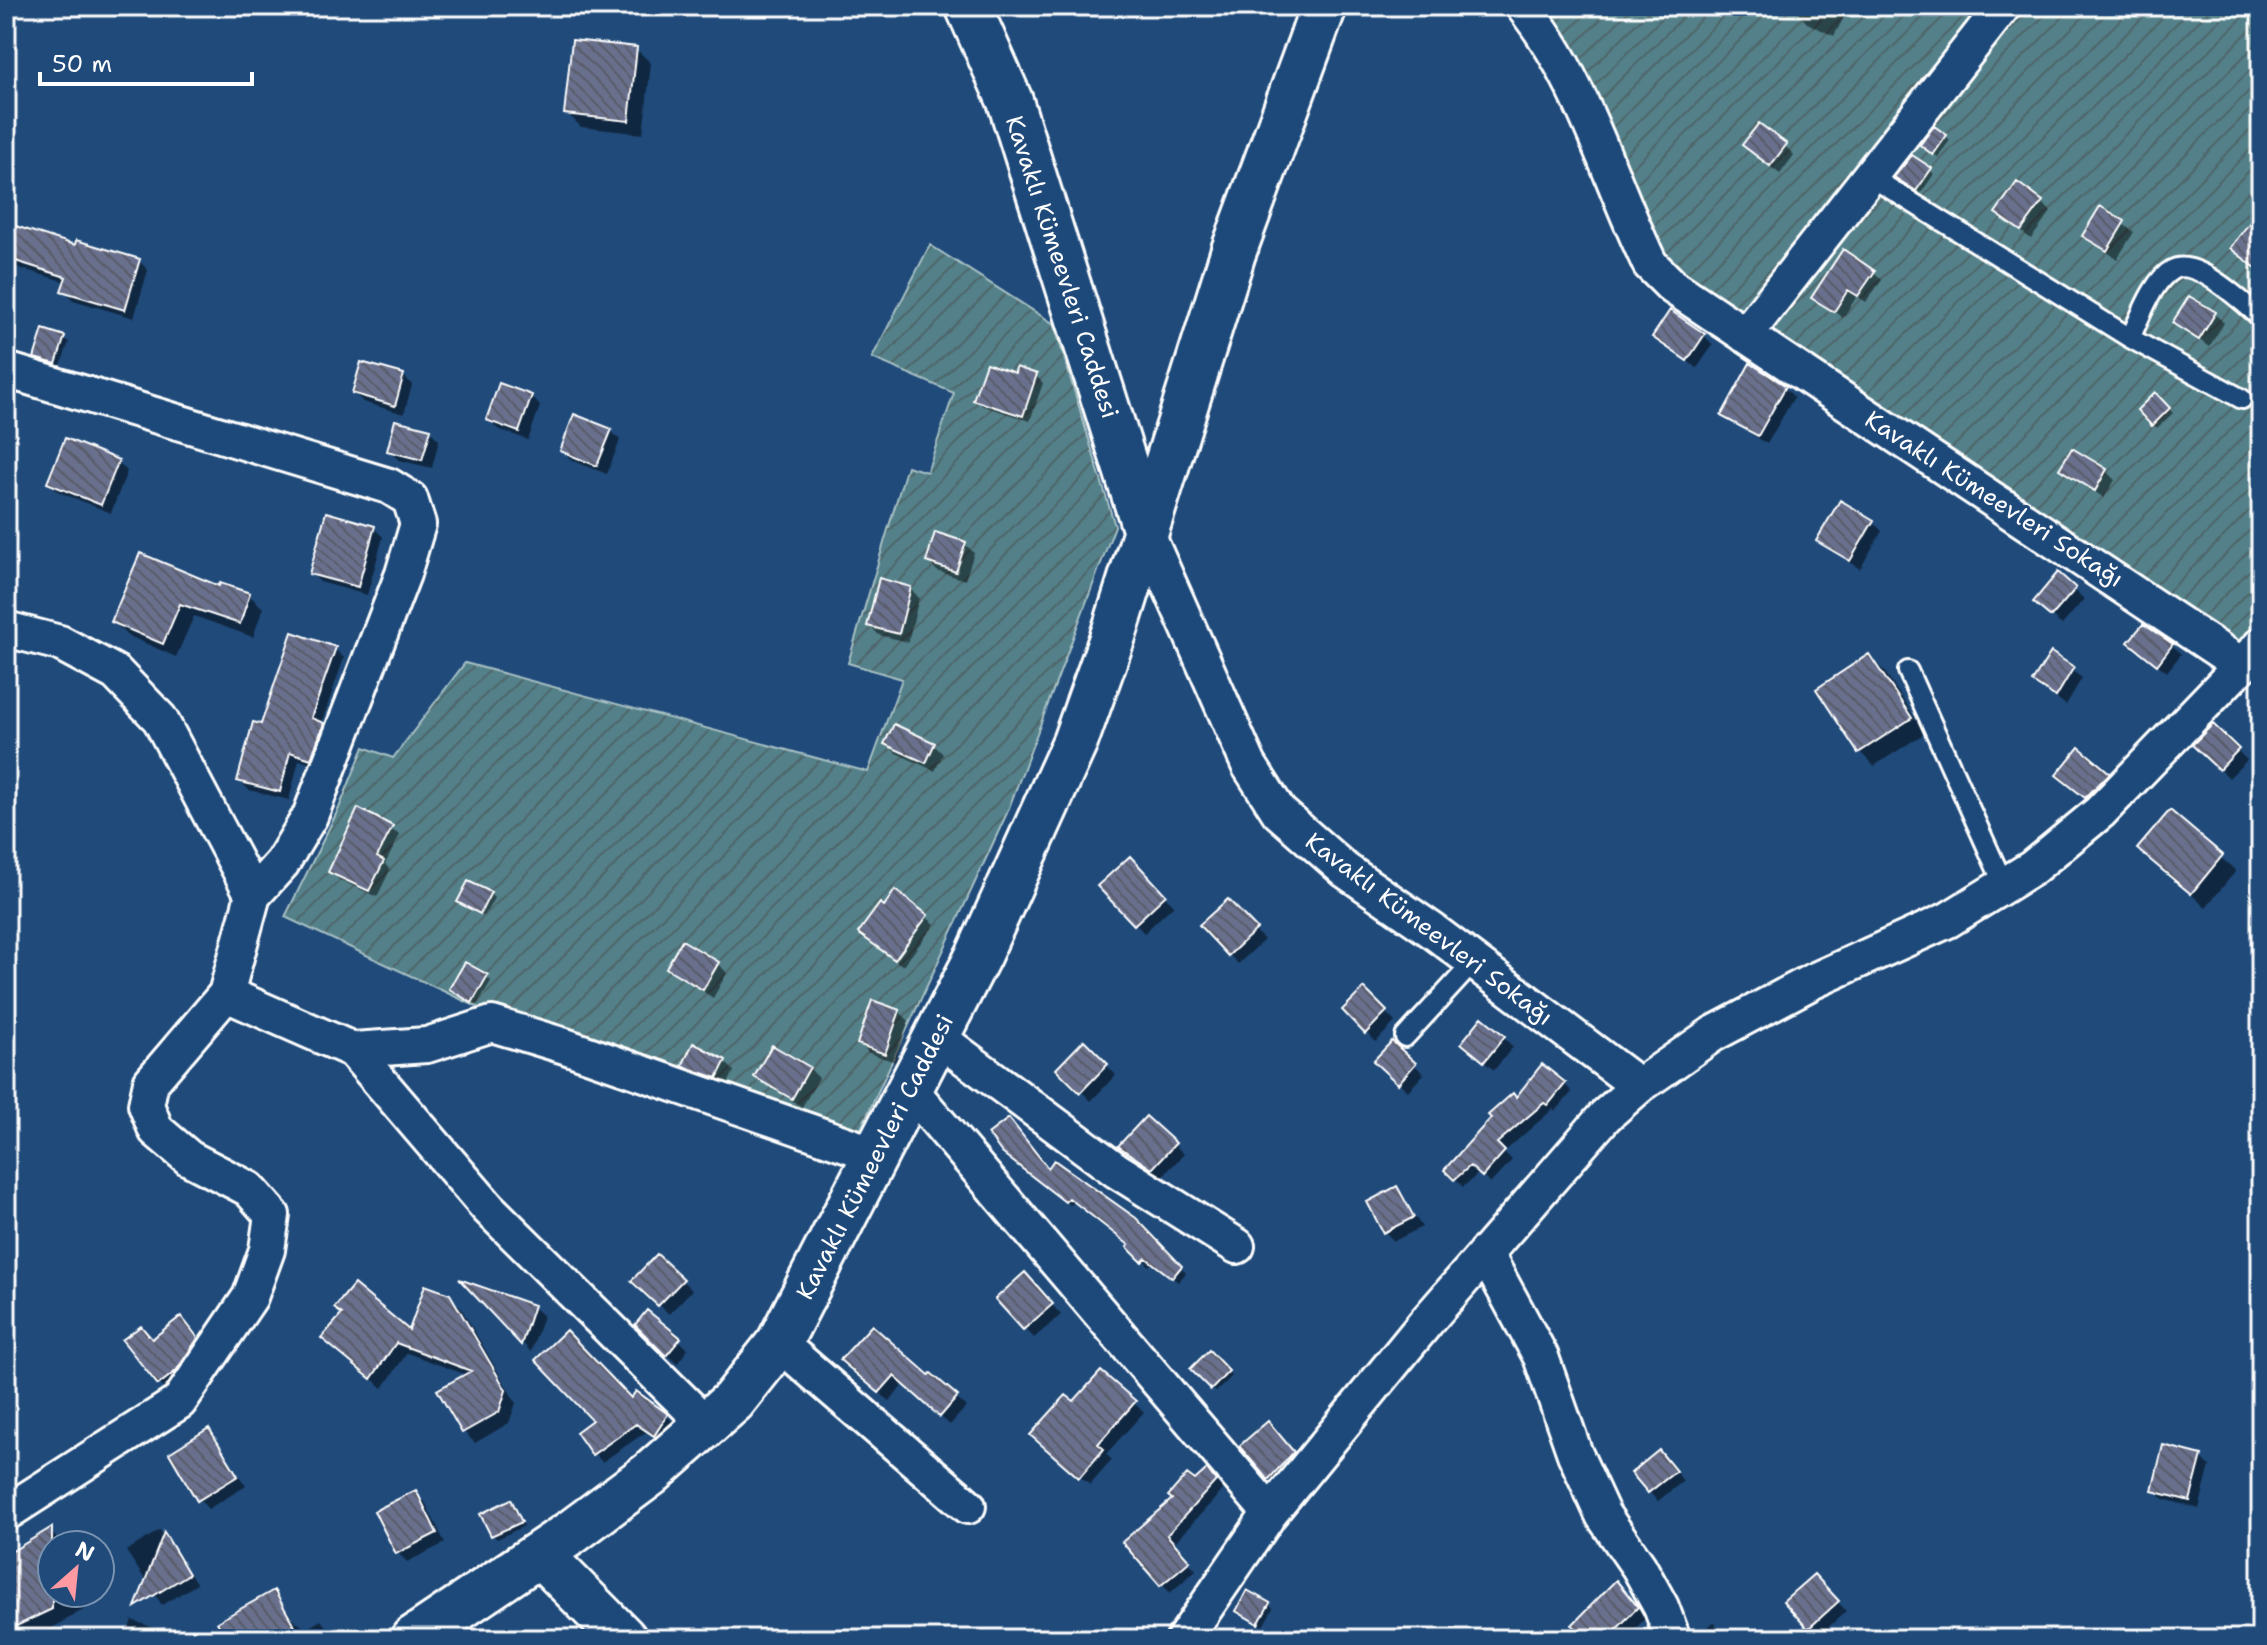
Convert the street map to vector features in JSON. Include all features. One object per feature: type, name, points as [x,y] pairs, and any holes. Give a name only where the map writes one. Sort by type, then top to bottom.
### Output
[{"type":"street","name":"Kavaklı Kümeevleri Caddesi","points":[[968,6],[1015,116],[1146,532]]},
{"type":"street","name":"Kavaklı Kümeevleri Caddesi","points":[[413,1639],[540,1554],[650,1474],[733,1401],[779,1343],[1012,885],[1075,742],[1146,532],[1233,253],[1324,6]]},
{"type":"street","name":"Kavaklı Kümeevleri Sokağı","points":[[1184,1639],[1270,1513],[1485,1253],[1605,1116],[1639,1086],[1713,1034],[1758,1008],[1948,920],[2005,887],[2066,843],[2100,812],[2251,655],[1672,286],[1650,264],[1569,80],[1545,33],[1523,6]]},
{"type":"street","points":[[1745,335],[2003,6]]},
{"type":"street","points":[[6,370],[389,486],[410,499],[418,524],[403,574],[310,816],[282,863],[253,895],[226,994],[151,1082],[146,1105],[156,1130],[189,1158],[249,1189],[272,1215],[267,1250],[250,1297],[179,1402],[6,1513]]},
{"type":"street","name":"Kavaklı Kümeevleri Sokağı","points":[[1146,532],[1264,792],[1304,838],[1639,1086]]},
{"type":"street","points":[[6,629],[60,643],[116,673],[160,719],[253,895]]},
{"type":"street","points":[[226,994],[353,1050],[488,1208],[707,1425]]},
{"type":"street","points":[[353,1050],[427,1045],[492,1024],[877,1155]]},
{"type":"street","points":[[937,1037],[1116,1170],[1237,1246]]},
{"type":"street","points":[[910,1089],[1270,1513]]},
{"type":"street","points":[[1485,1253],[1541,1357],[1575,1454],[1603,1515],[1639,1567],[1673,1639]]},
{"type":"street","points":[[779,1343],[968,1506]]},
{"type":"street","points":[[540,1554],[624,1639]]},
{"type":"lane","points":[[1868,175],[2130,338],[2242,399]]},
{"type":"lane","points":[[2130,338],[2158,286],[2171,270],[2182,267],[2216,281],[2261,318]]},
{"type":"lane","points":[[1908,671],[2005,887]]},
{"type":"lane","points":[[1405,1037],[1474,962]]},
{"type":"green space","points":[[1539,6],[2261,6],[2261,627],[2239,649],[1664,261]]},
{"type":"green space","points":[[930,245],[1054,324],[1115,526],[1007,813],[857,1137],[488,1012],[285,917],[339,808],[364,747],[393,758],[465,663],[868,772],[902,679],[848,663],[907,466],[927,472],[954,393],[872,358]]},
{"type":"building","points":[[572,40],[637,47],[629,121],[564,114]]},
{"type":"building","points":[[1759,123],[1787,144],[1770,166],[1742,145]]},
{"type":"building","points":[[1934,126],[1947,135],[1933,155],[1920,145]]},
{"type":"building","points":[[1912,155],[1932,168],[1916,191],[1894,177]]},
{"type":"building","points":[[2017,182],[2043,201],[2021,231],[1995,213]]},
{"type":"building","points":[[2100,206],[2125,221],[2107,251],[2082,236]]},
{"type":"building","points":[[2261,208],[2261,272],[2230,248]]},
{"type":"building","points":[[6,223],[75,245],[76,240],[140,259],[125,310],[61,291],[66,277],[6,258]]},
{"type":"building","points":[[1843,249],[1875,271],[1858,296],[1848,290],[1834,312],[1811,298]]},
{"type":"building","points":[[2189,296],[2216,312],[2199,340],[2172,323]]},
{"type":"building","points":[[1670,310],[1705,334],[1687,361],[1652,337]]},
{"type":"building","points":[[43,329],[65,336],[56,364],[34,358]]},
{"type":"building","points":[[361,362],[404,374],[395,406],[352,393]]},
{"type":"building","points":[[986,363],[1015,373],[1016,367],[1037,374],[1023,416],[973,400]]},
{"type":"building","points":[[1750,363],[1786,386],[1758,436],[1721,416]]},
{"type":"building","points":[[499,383],[532,395],[519,432],[486,420]]},
{"type":"building","points":[[2155,392],[2170,408],[2152,426],[2137,410]]},
{"type":"building","points":[[574,414],[612,429],[597,466],[560,451]]},
{"type":"building","points":[[395,420],[431,429],[422,460],[387,451]]},
{"type":"building","points":[[65,438],[119,460],[101,505],[47,483]]},
{"type":"building","points":[[2072,448],[2107,469],[2095,491],[2059,469]]},
{"type":"building","points":[[1840,500],[1874,520],[1850,561],[1816,541]]},
{"type":"building","points":[[326,512],[375,526],[358,587],[309,574]]},
{"type":"building","points":[[935,532],[966,542],[956,572],[926,562]]},
{"type":"building","points":[[140,553],[219,586],[220,583],[250,593],[240,624],[180,604],[163,644],[111,622]]},
{"type":"building","points":[[2058,572],[2076,588],[2051,617],[2033,602]]},
{"type":"building","points":[[879,578],[911,587],[899,634],[867,626]]},
{"type":"building","points":[[2143,624],[2173,644],[2157,665],[2128,642]]},
{"type":"building","points":[[292,632],[336,647],[311,718],[324,723],[311,759],[290,752],[280,792],[237,781],[253,722],[261,724]]},
{"type":"building","points":[[2051,652],[2074,667],[2056,697],[2032,682]]},
{"type":"building","points":[[1869,654],[1912,718],[1858,753],[1816,689]]},
{"type":"building","points":[[894,724],[935,743],[926,763],[884,744]]},
{"type":"building","points":[[2213,724],[2239,749],[2219,770],[2192,745]]},
{"type":"building","points":[[2079,747],[2110,773],[2085,798],[2056,775]]},
{"type":"building","points":[[358,808],[393,826],[377,857],[384,861],[369,891],[328,872]]},
{"type":"building","points":[[2170,810],[2223,855],[2191,894],[2137,849]]},
{"type":"building","points":[[1130,856],[1166,895],[1134,925],[1097,886]]},
{"type":"building","points":[[468,881],[491,892],[480,914],[457,902]]},
{"type":"building","points":[[895,890],[928,915],[895,960],[858,933],[880,903],[884,906]]},
{"type":"building","points":[[1228,899],[1257,929],[1228,956],[1199,925]]},
{"type":"building","points":[[682,940],[719,962],[703,990],[666,968]]},
{"type":"building","points":[[465,962],[488,975],[472,1003],[449,989]]},
{"type":"building","points":[[1364,988],[1387,1011],[1365,1034],[1342,1010]]},
{"type":"building","points":[[872,1000],[900,1010],[885,1054],[857,1044]]},
{"type":"building","points":[[1482,1017],[1505,1036],[1484,1062],[1461,1043]]},
{"type":"building","points":[[1084,1040],[1108,1064],[1080,1093],[1056,1069]]},
{"type":"building","points":[[1392,1041],[1416,1063],[1398,1084],[1373,1061]]},
{"type":"building","points":[[693,1043],[726,1060],[717,1078],[682,1066]]},
{"type":"building","points":[[772,1045],[810,1067],[792,1099],[754,1077]]},
{"type":"building","points":[[1542,1064],[1566,1083],[1548,1105],[1544,1103],[1497,1143],[1505,1151],[1482,1177],[1470,1166],[1454,1180],[1444,1170],[1491,1118],[1488,1115],[1513,1093],[1516,1097]]},
{"type":"building","points":[[1146,1116],[1176,1143],[1152,1169],[1118,1146]]},
{"type":"building","points":[[1009,1118],[1048,1168],[1054,1160],[1136,1218],[1182,1266],[1172,1278],[1146,1258],[1142,1262],[1127,1247],[1129,1245],[1069,1198],[1065,1202],[1002,1153],[988,1134]]},
{"type":"building","points":[[1397,1186],[1414,1217],[1383,1233],[1367,1202]]},
{"type":"building","points":[[657,1254],[684,1279],[658,1306],[631,1281]]},
{"type":"building","points":[[1025,1272],[1053,1304],[1023,1330],[995,1299]]},
{"type":"building","points":[[459,1279],[534,1305],[521,1345]]},
{"type":"building","points":[[354,1284],[409,1330],[425,1285],[450,1294],[506,1390],[499,1412],[462,1433],[437,1390],[471,1371],[396,1343],[371,1379],[321,1338],[342,1314],[334,1308]]},
{"type":"building","points":[[647,1310],[681,1338],[666,1356],[635,1325]]},
{"type":"building","points":[[181,1316],[198,1338],[176,1371],[158,1385],[122,1340],[141,1326],[152,1339]]},
{"type":"building","points":[[872,1325],[958,1396],[940,1417],[894,1376],[879,1393],[840,1360]]},
{"type":"building","points":[[566,1330],[631,1398],[636,1391],[668,1414],[654,1436],[636,1424],[592,1455],[576,1432],[592,1420],[535,1360]]},
{"type":"building","points":[[1209,1350],[1229,1371],[1211,1390],[1190,1369]]},
{"type":"building","points":[[1101,1371],[1136,1401],[1098,1444],[1104,1449],[1079,1478],[1030,1435],[1066,1395],[1074,1401]]},
{"type":"building","points":[[1268,1421],[1294,1452],[1268,1480],[1239,1446]]},
{"type":"building","points":[[209,1428],[238,1476],[197,1501],[169,1453]]},
{"type":"building","points":[[2163,1445],[2202,1455],[2190,1501],[2152,1491]]},
{"type":"building","points":[[1659,1450],[1676,1471],[1648,1493],[1631,1473]]},
{"type":"building","points":[[1207,1469],[1216,1481],[1167,1535],[1190,1561],[1160,1586],[1122,1542],[1172,1499],[1168,1496],[1187,1474],[1195,1480]]},
{"type":"building","points":[[416,1490],[437,1533],[396,1554],[374,1511]]},
{"type":"building","points":[[511,1499],[522,1522],[491,1536],[480,1514]]},
{"type":"building","points":[[164,1532],[189,1574],[135,1607]]},
{"type":"building","points":[[36,1537],[36,1609],[52,1609],[6,1631],[6,1555]]},
{"type":"building","points":[[1814,1574],[1839,1601],[1808,1629],[1783,1601]]},
{"type":"building","points":[[1616,1580],[1638,1607],[1607,1639],[1587,1639],[1572,1625]]},
{"type":"building","points":[[274,1590],[302,1639],[227,1639],[217,1622]]},
{"type":"building","points":[[1247,1590],[1270,1603],[1258,1624],[1236,1611]]}]
